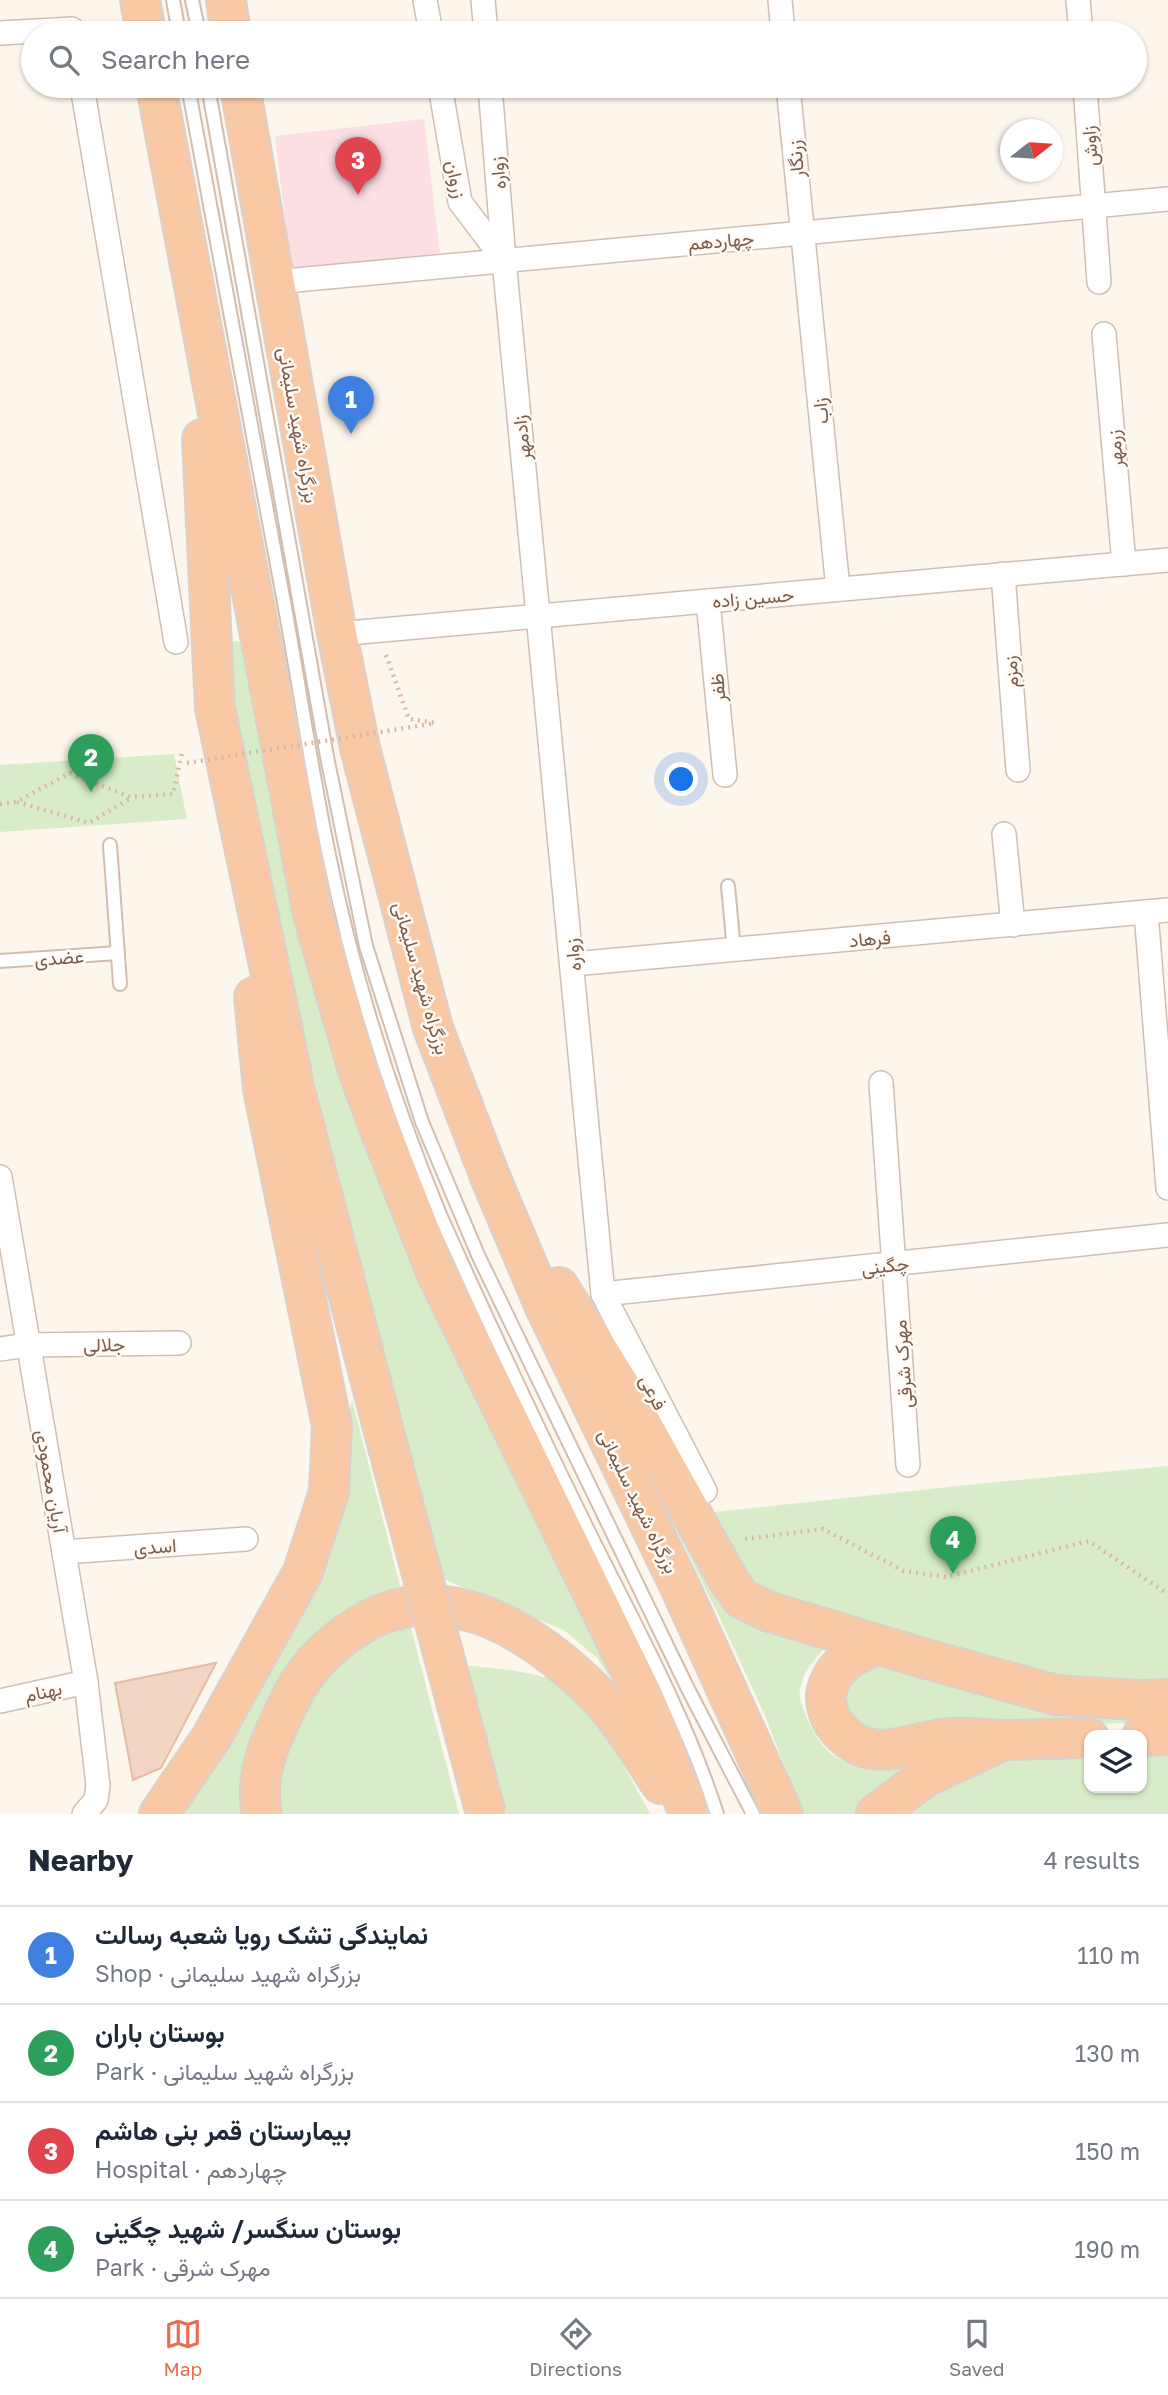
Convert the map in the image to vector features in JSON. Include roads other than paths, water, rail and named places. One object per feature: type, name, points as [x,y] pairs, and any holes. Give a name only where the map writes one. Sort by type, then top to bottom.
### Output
[{"type":"highway","points":[[140,0],[144,21]]},
{"type":"highway","points":[[226,0],[230,21]]},
{"type":"highway","points":[[158,98],[313,915],[357,1067],[436,1272],[633,1675],[689,1814]]},
{"type":"highway","name":"بزرگراه شهید سلیمانی","points":[[242,98],[337,634],[358,736],[433,1028],[545,1307],[688,1603],[783,1814]]},
{"type":"highway","points":[[196,297],[215,708],[295,1089],[486,1814]]},
{"type":"highway","points":[[159,1814],[211,1738],[303,1572],[329,1492],[332,1426],[263,1089],[234,796]]},
{"type":"highway","points":[[492,1179],[622,1389],[741,1598],[767,1611],[1056,1695],[1168,1699]]},
{"type":"highway","points":[[262,1814],[258,1796],[267,1749],[299,1682],[326,1652],[352,1629],[379,1615],[406,1606],[438,1604],[471,1611],[512,1628],[555,1657],[601,1699],[680,1814]]},
{"type":"highway","points":[[878,1645],[843,1662],[831,1678],[825,1698],[831,1719],[853,1743],[882,1751],[950,1738],[1084,1738]]},
{"type":"highway","points":[[1147,1736],[1168,1735]]},
{"type":"highway","points":[[876,1814],[925,1777],[1004,1740]]},
{"type":"street","points":[[425,0],[428,21]]},
{"type":"street","points":[[483,0],[485,21]]},
{"type":"street","points":[[780,0],[782,21]]},
{"type":"street","points":[[1078,0],[1080,21]]},
{"type":"street","points":[[0,33],[21,32]]},
{"type":"street","points":[[84,98],[176,642]]},
{"type":"street","name":"زروان","points":[[442,98],[460,202],[504,260]]},
{"type":"street","name":"زواره","points":[[491,98],[504,260]]},
{"type":"street","name":"زرنگار","points":[[789,98],[802,233]]},
{"type":"street","name":"زاوش","points":[[1086,98],[1099,282]]},
{"type":"street","name":"چهاردهم","points":[[274,282],[1168,199]]},
{"type":"street","name":"زاب","points":[[802,233],[838,589]]},
{"type":"street","name":"زادمهر","points":[[504,260],[538,616]]},
{"type":"street","name":"زرمهر","points":[[1104,334],[1124,564]]},
{"type":"street","name":"حسین زاده","points":[[337,634],[1168,560]]},
{"type":"street","name":"زمزم","points":[[1003,575],[1018,770]]},
{"type":"street","name":"ظفر","points":[[708,601],[725,775]]},
{"type":"street","name":"زواره","points":[[538,616],[603,1294]]},
{"type":"street","points":[[1004,834],[1013,925]]},
{"type":"street","points":[[1157,911],[1168,1188]]},
{"type":"street","name":"فرهاد","points":[[573,964],[1157,911]]},
{"type":"street","points":[[881,1083],[895,1264]]},
{"type":"street","name":"آریان محمودی","points":[[0,1177],[86,1682],[98,1785],[96,1800],[84,1814]]},
{"type":"street","name":"چگینی","points":[[603,1294],[1168,1235]]},
{"type":"street","name":"مهرک شرقی","points":[[895,1264],[908,1465]]},
{"type":"street","name":"فرعی","points":[[603,1294],[705,1491]]},
{"type":"street","name":"جلالی","points":[[0,1349],[29,1345],[179,1343]]},
{"type":"street","name":"اسدی","points":[[64,1552],[246,1539]]},
{"type":"street","name":"بهنام","points":[[0,1701],[86,1682]]},
{"type":"lane","points":[[173,0],[177,21]]},
{"type":"lane","points":[[192,0],[196,21]]},
{"type":"lane","points":[[190,98],[329,857],[377,1043],[441,1217],[583,1521],[651,1654],[717,1814]]},
{"type":"lane","points":[[210,98],[327,757],[354,894],[374,971],[422,1122],[478,1255],[688,1689],[753,1814]]},
{"type":"lane","points":[[110,845],[120,984]]},
{"type":"lane","points":[[728,886],[734,950]]},
{"type":"lane","name":"عضدی","points":[[0,961],[118,953]]},
{"type":"place","name":"بیمارستان قمر بنی هاشم","points":[[358,195]]},
{"type":"place","name":"نمایندگی تشک رویا شعبه رسالت","points":[[351,434]]},
{"type":"place","name":"بوستان باران","points":[[91,792]]},
{"type":"place","name":"بوستان سنگسر/ شهید چگینی","points":[[953,1574]]}]
